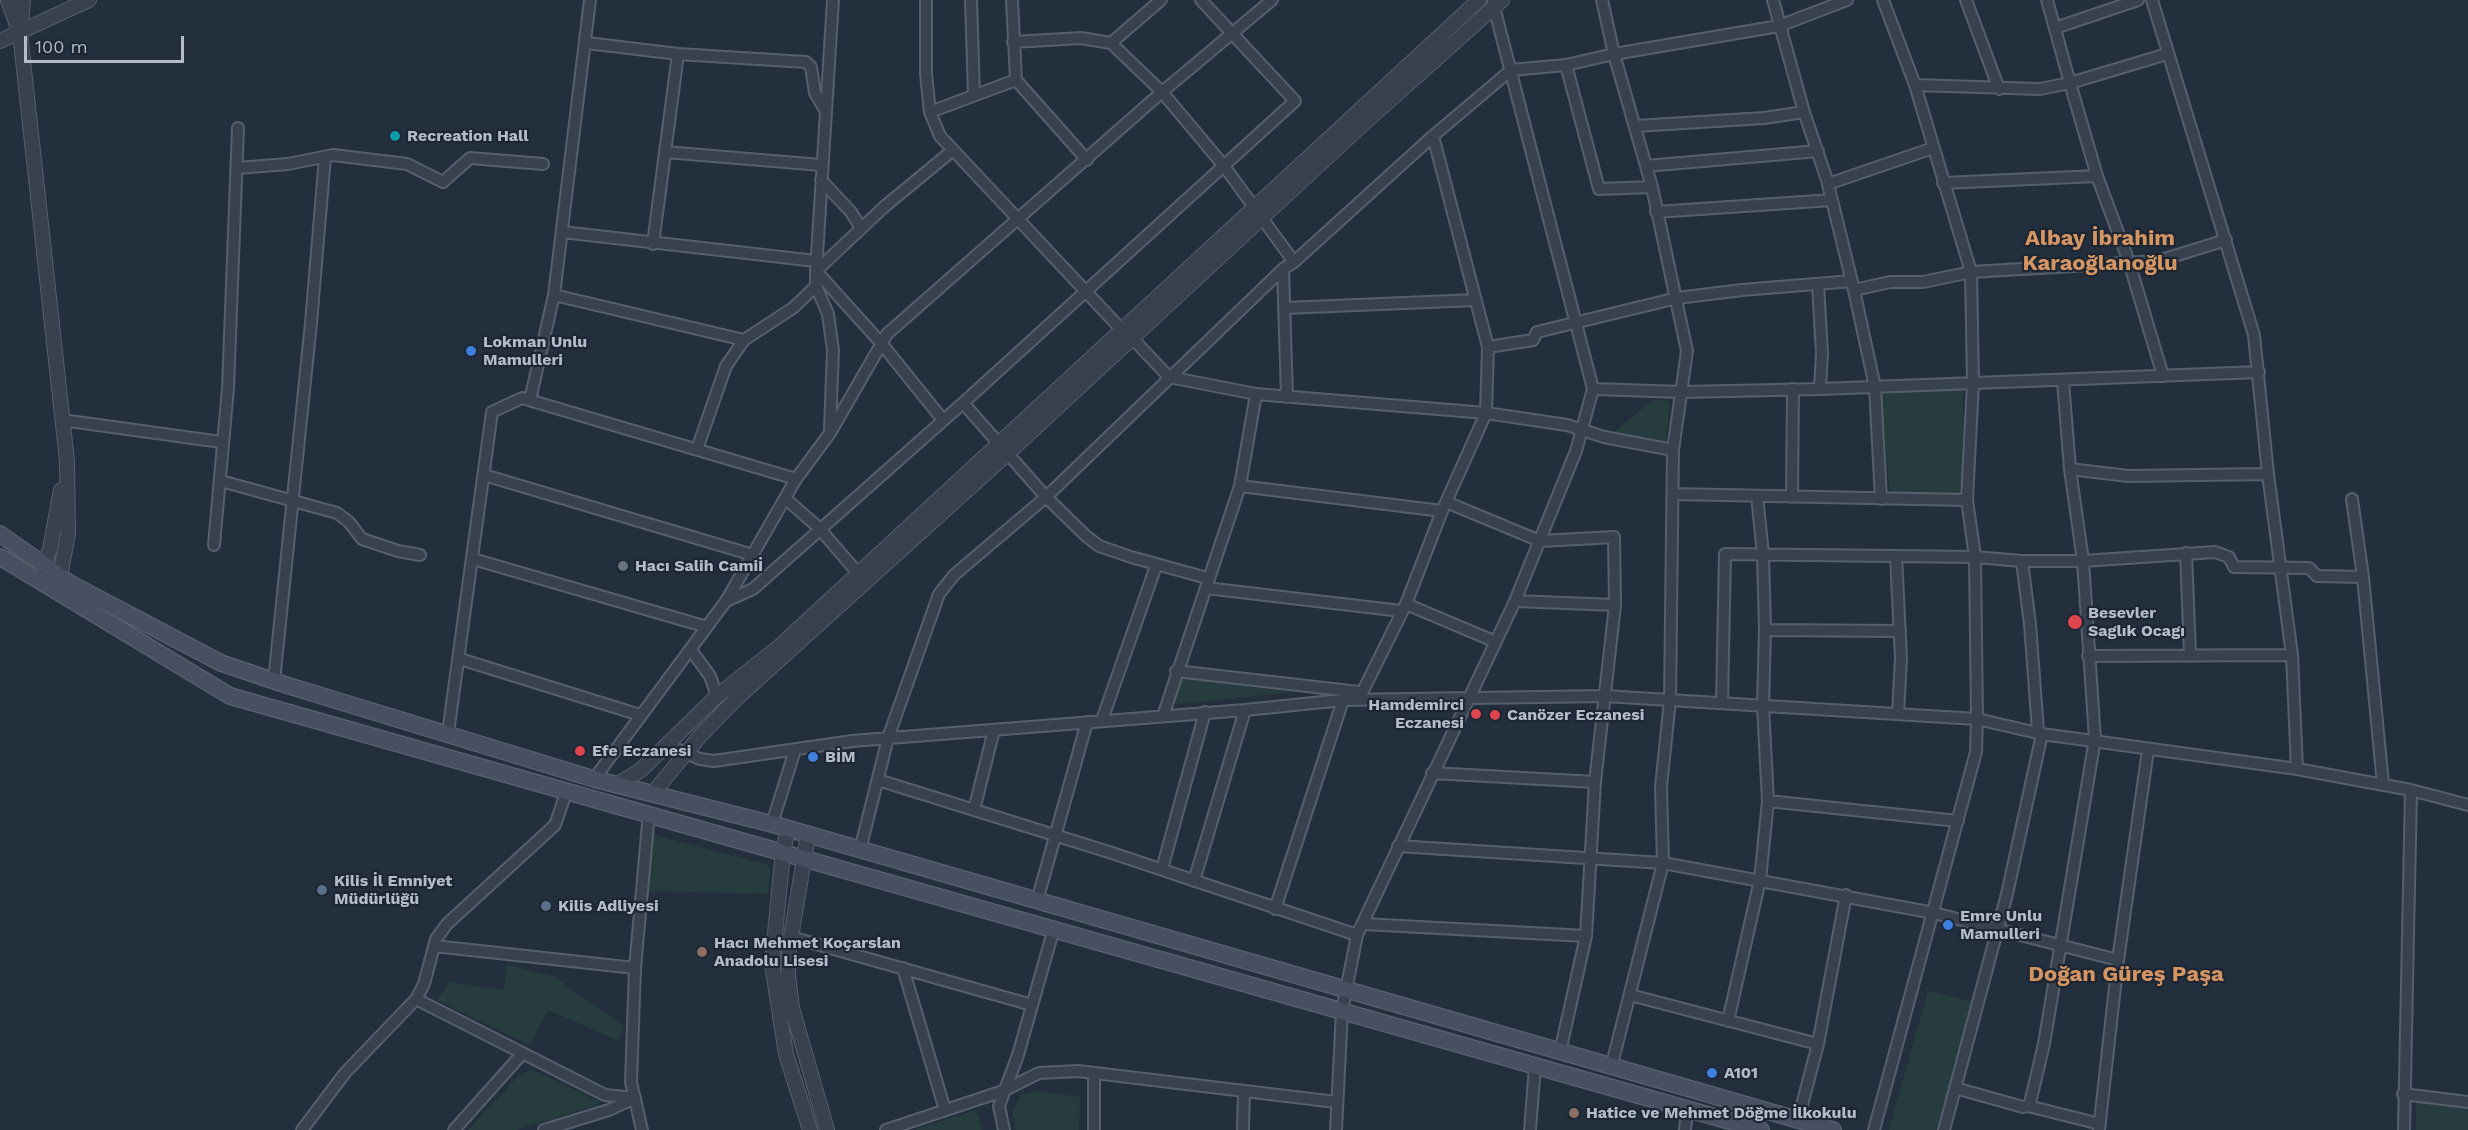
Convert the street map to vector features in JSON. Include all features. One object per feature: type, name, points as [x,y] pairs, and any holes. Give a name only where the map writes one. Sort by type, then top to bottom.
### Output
[{"type":"main road","points":[[0,534],[60,576],[221,663],[274,681],[594,779],[772,824],[1560,1052],[1612,1064],[1833,1130]]},
{"type":"main road","points":[[0,557],[230,696],[1761,1130]]},
{"type":"street","points":[[8,0],[20,33]]},
{"type":"street","points":[[23,0],[20,33],[67,461],[68,534],[60,576],[48,587]]},
{"type":"street","points":[[0,40],[20,33],[89,0]]},
{"type":"street","points":[[530,400],[554,295],[587,43],[590,0]]},
{"type":"street","points":[[830,433],[833,350],[828,314],[816,286],[816,266],[833,0]]},
{"type":"street","points":[[926,0],[926,74],[930,112],[940,136],[1169,377],[1256,394],[1486,413],[1567,425],[1583,432],[1673,450]]},
{"type":"street","points":[[971,0],[974,94]]},
{"type":"street","points":[[1012,0],[1016,80],[1087,160]]},
{"type":"street","points":[[1111,43],[1161,0]]},
{"type":"street","points":[[726,601],[753,589],[819,528],[963,403],[1084,290],[1294,101],[1202,0]]},
{"type":"street","points":[[594,779],[726,601],[796,479],[830,433],[887,334],[1162,92],[1272,0]]},
{"type":"street","points":[[1259,214],[1479,0]]},
{"type":"street","points":[[1602,0],[1614,54],[1652,187],[1687,351],[1673,450],[1670,700],[1661,787],[1664,863],[1612,1064]]},
{"type":"street","points":[[1773,0],[1804,112],[1828,184],[1875,387],[1881,499]]},
{"type":"street","points":[[860,850],[888,738],[939,594],[954,575],[1046,497],[1283,269],[1294,262],[1433,136],[1511,70],[1566,65],[1614,54],[1779,26],[1825,4],[1847,0]]},
{"type":"street","points":[[1874,1130],[1976,752],[1977,719],[1975,557],[1967,500],[1973,383],[1971,272],[1915,86],[1883,0]]},
{"type":"street","points":[[1966,0],[1999,89]]},
{"type":"street","points":[[2047,0],[2097,176],[2129,262],[2163,376]]},
{"type":"street","points":[[2055,28],[2138,0]]},
{"type":"street","points":[[2152,0],[2254,335],[2268,474],[2292,655],[2297,768]]},
{"type":"street","points":[[618,784],[641,770],[717,696],[861,577],[1126,334],[1496,3],[1593,389],[1583,432],[1515,601],[1432,773],[1358,935],[1342,1011],[1336,1130]]},
{"type":"street","points":[[1013,42],[1081,38],[1111,43],[1162,92],[1224,166],[1294,262]]},
{"type":"street","points":[[587,43],[678,54],[806,62],[811,67],[815,93],[825,110]]},
{"type":"street","points":[[653,244],[678,54]]},
{"type":"street","points":[[1915,86],[2040,89],[2070,83],[2167,54]]},
{"type":"street","points":[[1566,65],[1599,189],[1652,187]]},
{"type":"street","points":[[930,112],[1016,80]]},
{"type":"street","points":[[1636,126],[1804,112]]},
{"type":"street","points":[[214,545],[224,454],[221,442],[228,387],[238,128]]},
{"type":"street","points":[[1343,700],[1362,693],[1403,607],[1486,413],[1488,347],[1433,136]]},
{"type":"street","points":[[1828,184],[1932,148]]},
{"type":"street","points":[[816,266],[953,150]]},
{"type":"street","points":[[1646,166],[1818,151]]},
{"type":"street","points":[[665,152],[821,165]]},
{"type":"street","points":[[237,168],[333,155],[407,164],[442,182],[470,158],[543,164]]},
{"type":"street","points":[[274,681],[325,157]]},
{"type":"street","points":[[1943,183],[2097,176]]},
{"type":"street","points":[[821,180],[851,212],[861,228]]},
{"type":"street","points":[[1656,212],[1832,200]]},
{"type":"street","points":[[562,232],[816,266],[944,420]]},
{"type":"street","points":[[1488,347],[1533,340],[1537,332],[1677,298],[1742,290],[1818,285],[1853,286],[1890,282],[1923,282],[1971,272],[2158,261],[2226,240]]},
{"type":"street","points":[[1283,269],[1287,397]]},
{"type":"street","points":[[1818,285],[1822,354],[1820,389]]},
{"type":"street","points":[[697,449],[726,366],[744,340],[793,308],[816,286]]},
{"type":"street","points":[[554,295],[744,340]]},
{"type":"street","points":[[1285,308],[1476,300]]},
{"type":"street","points":[[1593,389],[1683,392],[1820,389],[2259,372]]},
{"type":"street","points":[[2028,1106],[2044,1044],[2095,739],[2083,561],[2070,469],[2063,381]]},
{"type":"street","points":[[1792,496],[1793,389]]},
{"type":"street","points":[[1163,716],[1176,671],[1240,486],[1256,394]]},
{"type":"street","points":[[448,733],[460,659],[492,412],[522,398],[796,479]]},
{"type":"street","points":[[963,403],[1046,497],[1099,546],[1206,583],[1403,607],[1496,642]]},
{"type":"street","points":[[62,420],[221,442]]},
{"type":"street","points":[[48,587],[44,565],[50,549],[67,461]]},
{"type":"street","points":[[2070,469],[2128,476],[2268,474]]},
{"type":"street","points":[[484,475],[753,555]]},
{"type":"street","points":[[221,481],[341,516],[358,536],[367,541],[420,555]]},
{"type":"street","points":[[1240,486],[1444,507],[1540,541],[1614,537],[1616,605],[1595,782],[1586,936],[1560,1052]]},
{"type":"street","points":[[1673,494],[1967,500]]},
{"type":"street","points":[[1728,1021],[1760,880],[1768,801],[1763,706],[1765,630],[1763,554],[1757,496]]},
{"type":"street","points":[[786,499],[819,528],[861,577]]},
{"type":"street","points":[[2352,499],[2363,577],[2383,784]]},
{"type":"street","points":[[1722,703],[1725,554],[1975,557],[2022,561],[2083,561],[2215,552],[2229,557],[2234,567],[2309,568],[2317,576],[2363,577]]},
{"type":"street","points":[[2186,553],[2190,654]]},
{"type":"street","points":[[1896,556],[1900,631],[1898,714]]},
{"type":"street","points":[[473,559],[707,627]]},
{"type":"street","points":[[1944,1130],[1999,928],[2040,732],[2022,561]]},
{"type":"street","points":[[1102,720],[1156,566]]},
{"type":"street","points":[[653,794],[686,752],[738,697],[861,577]]},
{"type":"street","points":[[1515,601],[1616,605]]},
{"type":"street","points":[[1765,630],[1900,631]]},
{"type":"street","points":[[691,650],[710,676],[717,696]]},
{"type":"street","points":[[2088,656],[2292,655]]},
{"type":"street","points":[[460,659],[640,715]]},
{"type":"street","points":[[1176,671],[1362,693]]},
{"type":"street","points":[[667,745],[714,761],[888,738],[1245,710],[1343,700],[1605,696],[1977,719],[2148,750],[2297,768],[2411,789],[2468,805]]},
{"type":"street","points":[[1275,909],[1343,700]]},
{"type":"street","points":[[1194,881],[1245,710]]},
{"type":"street","points":[[1162,869],[1205,712]]},
{"type":"street","points":[[1037,901],[1087,722]]},
{"type":"street","points":[[974,810],[994,730]]},
{"type":"street","points":[[772,824],[795,750]]},
{"type":"street","points":[[1955,1088],[2099,1127],[2118,960],[2148,750]]},
{"type":"street","points":[[1432,773],[1595,782]]},
{"type":"street","points":[[878,780],[1162,869],[1275,909],[1358,935]]},
{"type":"street","points":[[2404,1130],[2411,789]]},
{"type":"street","points":[[302,1130],[345,1073],[416,999],[424,984],[434,946],[447,924],[555,825],[567,790]]},
{"type":"street","points":[[1768,801],[1958,821]]},
{"type":"street","points":[[642,1130],[632,1082],[635,968],[649,813]]},
{"type":"street","points":[[788,829],[783,852],[772,964],[786,1054],[810,1130]]},
{"type":"street","points":[[807,835],[791,937],[788,975],[792,1008],[827,1130]]},
{"type":"street","points":[[1398,846],[1664,863],[1934,913],[2118,960]]},
{"type":"street","points":[[1798,1120],[1818,1044],[1846,895]]},
{"type":"street","points":[[1364,924],[1586,936]]},
{"type":"street","points":[[1004,1130],[999,1106],[1018,1054],[1054,928]]},
{"type":"street","points":[[791,937],[1032,1005]]},
{"type":"street","points":[[434,946],[635,968]]},
{"type":"street","points":[[903,968],[945,1110]]},
{"type":"street","points":[[1630,994],[1818,1044]]},
{"type":"street","points":[[416,999],[605,1095],[635,1098]]},
{"type":"street","points":[[454,1130],[522,1054]]},
{"type":"street","points":[[1530,1130],[1535,1066]]},
{"type":"street","points":[[886,1130],[1003,1091],[1039,1073],[1094,1073],[1336,1102]]},
{"type":"street","points":[[1094,1073],[1094,1130]]},
{"type":"street","points":[[1243,1130],[1244,1091]]},
{"type":"street","points":[[2403,1094],[2468,1102]]},
{"type":"street","points":[[544,1130],[609,1110],[635,1098]]},
{"type":"street","points":[[1685,1130],[1687,1109]]},
{"type":"green space","points":[[1962,380],[1966,495],[1890,493],[1879,384]]},
{"type":"green space","points":[[1657,399],[1670,402],[1666,444],[1609,436],[1648,404]]},
{"type":"green space","points":[[1178,677],[1291,692],[1170,705]]},
{"type":"green space","points":[[654,835],[766,864],[770,868],[768,894],[648,891]]},
{"type":"green space","points":[[507,965],[553,976],[624,1026],[619,1041],[548,1010],[530,1045],[437,1000],[449,982],[504,990]]},
{"type":"green space","points":[[1928,991],[1974,1002],[1936,1130],[1889,1130]]},
{"type":"green space","points":[[533,1070],[600,1102],[598,1105],[516,1130],[468,1130],[520,1074]]},
{"type":"green space","points":[[1037,1091],[1080,1097],[1079,1130],[1016,1130],[1012,1113],[1021,1095]]},
{"type":"green space","points":[[2416,1101],[2468,1108],[2468,1130],[2416,1130]]},
{"type":"green space","points":[[976,1110],[982,1130],[913,1130]]},
{"type":"place","name":"Recreation Hall","points":[[395,136]]},
{"type":"place","name":"Lokman Unlu Mamulleri","points":[[471,351]]},
{"type":"place","name":"Hacı Salih Camiİ","points":[[623,566]]},
{"type":"place","name":"Besevler Saglık Ocagı","points":[[2075,622]]},
{"type":"place","name":"Hamdemirci Eczanesi","points":[[1476,714]]},
{"type":"place","name":"Canözer Eczanesi","points":[[1495,715]]},
{"type":"place","name":"Efe Eczanesi","points":[[580,751]]},
{"type":"place","name":"BİM","points":[[813,757]]},
{"type":"place","name":"Kilis İl Emniyet Müdürlüğü","points":[[322,890]]},
{"type":"place","name":"Kilis Adliyesi","points":[[546,906]]},
{"type":"place","name":"Emre Unlu Mamulleri","points":[[1948,925]]},
{"type":"place","name":"Hacı Mehmet Koçarslan Anadolu Lisesi","points":[[702,952]]},
{"type":"place","name":"A101","points":[[1712,1073]]},
{"type":"place","name":"Hatice ve Mehmet Döğme İlkokulu","points":[[1574,1113]]},
{"type":"district","name":"Albay İbrahim Karaoğlanoğlu","points":[[2100,252]]},
{"type":"district","name":"Doğan Güreş Paşa","points":[[2126,975]]}]
